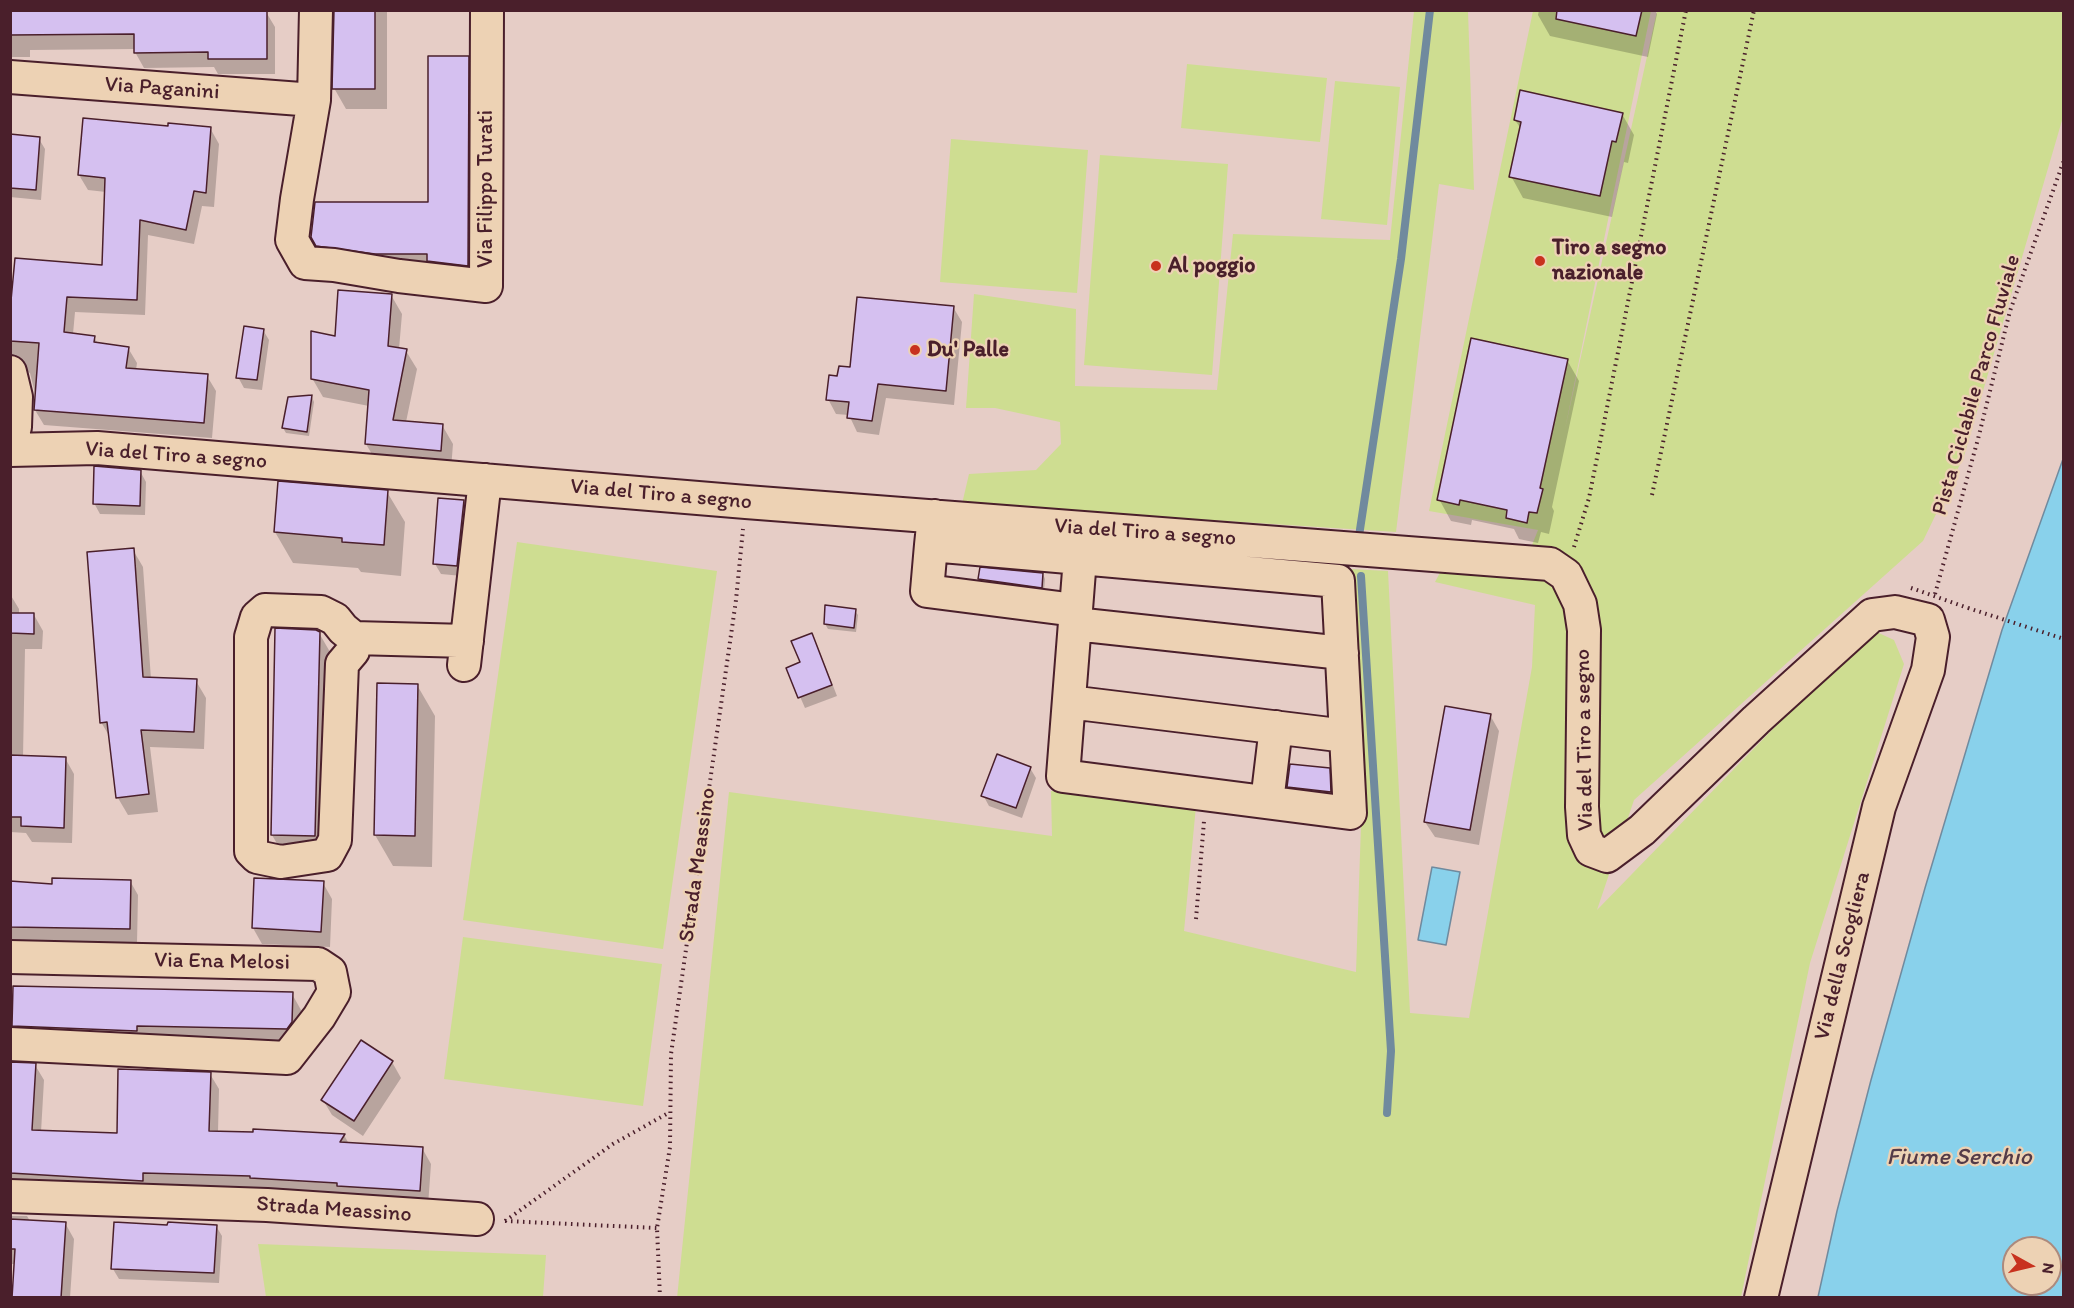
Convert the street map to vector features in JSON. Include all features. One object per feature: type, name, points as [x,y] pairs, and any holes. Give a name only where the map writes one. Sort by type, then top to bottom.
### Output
[{"type":"street","name":"Via Filippo Turati","points":[[316,10],[314,100],[292,240],[305,263],[486,286],[487,10]]},
{"type":"street","name":"Via Paganini","points":[[10,77],[314,100]]},
{"type":"street","points":[[10,372],[16,398],[15,427],[10,439]]},
{"type":"street","name":"Via del Tiro a segno","points":[[10,450],[97,448],[746,502],[933,531],[1558,570],[1580,604],[1584,630],[1582,807],[1584,835],[1591,850],[1607,856],[1642,830],[1756,720],[1872,615],[1894,612],[1928,620]]},
{"type":"street","points":[[354,638],[353,651],[342,664],[335,840],[327,855],[280,862],[257,857],[251,851],[251,637],[257,617],[266,610],[321,612],[335,619],[343,630],[354,638],[465,653],[484,480]]},
{"type":"street","points":[[1080,558],[1075,617],[1063,776],[1350,813],[1342,653],[1338,581],[1080,558],[933,531],[927,591],[1075,617],[1342,653]]},
{"type":"street","name":"Via della Scogliera","points":[[1761,1298],[1879,807],[1928,670],[1933,637],[1928,620]]},
{"type":"street","points":[[1069,702],[1346,736]]},
{"type":"street","points":[[1267,802],[1276,727]]},
{"type":"street","name":"Via Ena Melosi","points":[[10,957],[318,964],[330,972],[334,992],[319,1017],[287,1058],[10,1044]]},
{"type":"street","name":"Strada Meassino","points":[[10,1196],[267,1205],[491,1220]]},
{"type":"path","points":[[1558,570],[1589,498],[1686,10]]},
{"type":"path","points":[[1652,495],[1754,10]]},
{"type":"path","name":"Pista Ciclabile Parco Fluviale","points":[[1928,620],[1978,439],[2010,311],[2064,160]]},
{"type":"path","name":"Strada Meassino","points":[[660,1298],[657,1228],[670,1147],[671,1054],[736,600],[746,502]]},
{"type":"path","points":[[1911,588],[2064,639]]},
{"type":"path","points":[[1196,918],[1206,795]]},
{"type":"path","points":[[491,1220],[613,1144],[670,1112]]},
{"type":"path","points":[[491,1220],[657,1228]]},
{"type":"green space","points":[[1414,11],[1468,11],[1474,190],[1439,184],[1396,532],[962,504],[969,474],[1036,470],[1061,444],[1060,422],[995,408],[966,408],[974,294],[1076,309],[1075,386],[1217,390],[1233,234],[1390,240]]},
{"type":"green space","points":[[1533,11],[1651,11],[1565,429],[1657,11],[2063,11],[2063,117],[1964,456],[1923,541],[1634,800],[1597,910],[1870,629],[1894,640],[1904,664],[1810,963],[1741,1297],[677,1298],[729,792],[1052,836],[1051,791],[1196,806],[1184,931],[1356,972],[1361,825],[1350,569],[1388,571],[1410,1013],[1469,1018],[1532,667],[1535,605],[1435,582],[1444,565],[1534,573],[1532,545],[1538,530],[1429,511]]},
{"type":"green space","points":[[1187,64],[1327,78],[1320,142],[1181,128]]},
{"type":"green space","points":[[1335,81],[1400,87],[1387,225],[1321,219]]},
{"type":"green space","points":[[951,139],[1088,150],[1077,293],[940,282]]},
{"type":"green space","points":[[1100,155],[1228,164],[1212,375],[1084,365]]},
{"type":"green space","points":[[517,542],[717,571],[663,949],[463,920]]},
{"type":"green space","points":[[463,937],[662,964],[643,1106],[444,1079]]},
{"type":"green space","points":[[258,1244],[546,1255],[543,1297],[266,1297]]},
{"type":"water","name":"Fiume Serchio","points":[[2063,459],[2063,1297],[1818,1297],[1837,1211],[1871,1080],[1925,888],[2002,630]]},
{"type":"water","points":[[1432,867],[1460,872],[1446,945],[1418,940]]},
{"type":"building","points":[[10,10],[267,10],[267,59],[208,59],[208,52],[134,53],[134,34],[10,35]]},
{"type":"building","points":[[334,10],[375,10],[375,89],[332,89]]},
{"type":"building","points":[[1557,10],[1642,10],[1636,36],[1556,19]]},
{"type":"building","points":[[428,56],[469,56],[468,266],[427,261],[427,254],[375,254],[316,246],[311,237],[315,202],[428,202]]},
{"type":"building","points":[[1520,90],[1623,113],[1616,142],[1612,141],[1600,196],[1509,177],[1521,122],[1514,120]]},
{"type":"building","points":[[83,118],[168,126],[168,123],[211,127],[206,193],[194,191],[186,230],[140,220],[137,300],[67,297],[64,332],[95,336],[94,342],[129,347],[126,368],[208,374],[204,423],[34,410],[39,343],[10,341],[10,311],[15,258],[102,265],[105,178],[78,175]]},
{"type":"building","points":[[10,134],[40,137],[36,190],[10,188]]},
{"type":"building","points":[[338,290],[392,294],[388,346],[407,349],[393,420],[443,424],[441,451],[365,444],[369,390],[311,379],[311,331],[335,336]]},
{"type":"building","name":"Du' Palle","points":[[857,297],[954,306],[946,391],[878,384],[872,421],[847,418],[849,402],[826,400],[829,375],[837,376],[839,366],[850,367]]},
{"type":"building","points":[[244,326],[264,329],[257,380],[236,378]]},
{"type":"building","points":[[1471,338],[1568,359],[1540,488],[1543,489],[1537,513],[1529,512],[1527,523],[1506,518],[1507,510],[1460,500],[1459,505],[1437,500]]},
{"type":"building","points":[[312,395],[307,432],[282,428],[288,397]]},
{"type":"building","points":[[94,466],[141,470],[140,506],[93,504]]},
{"type":"building","points":[[278,481],[388,490],[384,545],[342,542],[342,538],[274,532]]},
{"type":"building","points":[[438,498],[464,500],[457,566],[433,564]]},
{"type":"building","points":[[134,548],[143,677],[197,679],[194,732],[141,730],[149,794],[116,798],[107,722],[100,723],[87,552]]},
{"type":"building","points":[[980,567],[1043,573],[1042,588],[978,579]]},
{"type":"building","points":[[825,605],[856,609],[854,628],[824,624]]},
{"type":"building","points":[[10,613],[34,613],[34,634],[10,633]]},
{"type":"building","points":[[275,628],[320,632],[315,836],[271,835]]},
{"type":"building","points":[[812,633],[832,685],[798,698],[786,668],[800,662],[791,641]]},
{"type":"building","points":[[377,683],[418,684],[415,836],[374,835]]},
{"type":"building","points":[[1445,706],[1491,714],[1470,830],[1424,822]]},
{"type":"building","points":[[997,754],[1031,767],[1016,808],[981,796]]},
{"type":"building","points":[[10,755],[66,757],[64,828],[21,826],[21,817],[10,817]]},
{"type":"building","points":[[1290,764],[1330,768],[1331,792],[1287,787]]},
{"type":"building","points":[[52,878],[131,880],[130,929],[10,927],[10,881],[52,884]]},
{"type":"building","points":[[254,878],[324,881],[321,932],[252,928]]},
{"type":"building","points":[[13,986],[293,992],[292,1022],[287,1029],[137,1026],[137,1031],[12,1026]]},
{"type":"building","points":[[361,1040],[393,1061],[354,1121],[321,1100]]},
{"type":"building","points":[[10,1062],[36,1063],[32,1130],[117,1133],[118,1069],[211,1072],[209,1131],[253,1132],[253,1129],[345,1134],[340,1142],[423,1147],[420,1191],[337,1186],[337,1183],[250,1178],[250,1176],[143,1173],[143,1181],[10,1173]]},
{"type":"building","points":[[10,1219],[66,1222],[61,1298],[12,1298],[15,1249],[10,1249]]},
{"type":"building","points":[[114,1222],[217,1225],[214,1273],[111,1269]]},
{"type":"waterway","points":[[1359,536],[1401,259],[1430,10]]},
{"type":"waterway","points":[[1361,576],[1391,1051],[1387,1113]]},
{"type":"place","name":"Tiro a segno nazionale","points":[[1540,261]]},
{"type":"place","name":"Al poggio","points":[[1156,266]]},
{"type":"place","name":"Du' Palle","points":[[915,350]]}]
